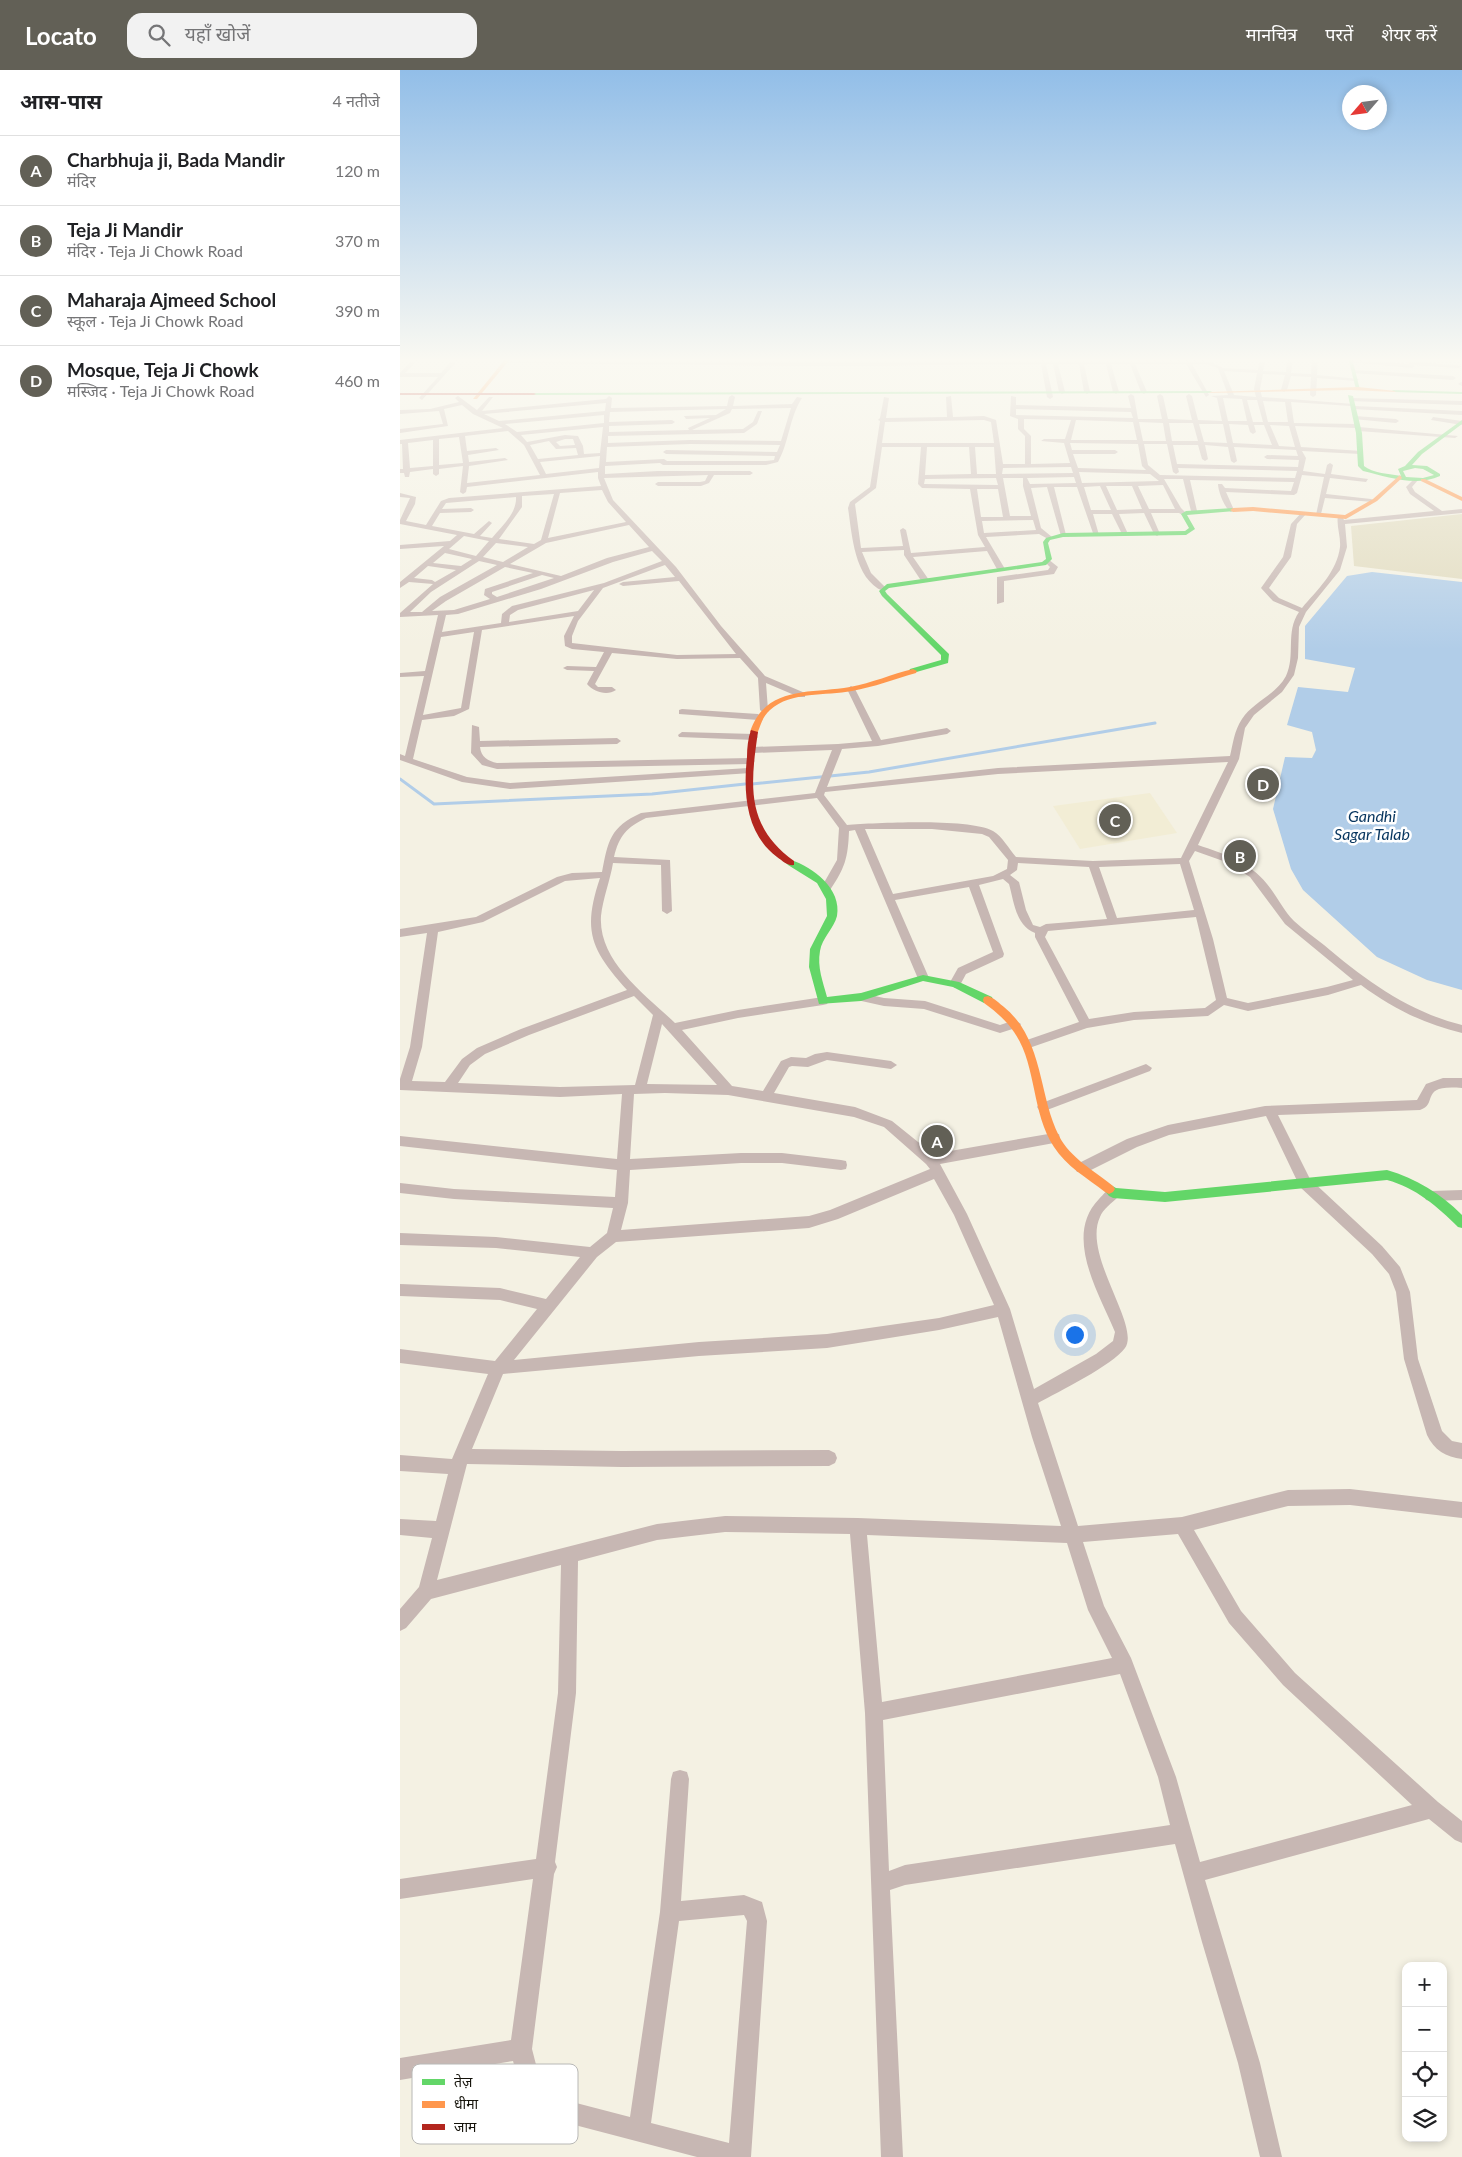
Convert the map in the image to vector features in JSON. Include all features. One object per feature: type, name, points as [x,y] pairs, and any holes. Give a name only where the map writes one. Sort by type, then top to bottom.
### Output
[{"type":"main road","points":[[1360,455],[1369,488]]},
{"type":"main road","points":[[1411,474],[1424,455]]},
{"type":"main road","points":[[1369,488],[1411,474],[1429,455]]},
{"type":"main road","points":[[1462,490],[1430,469],[1369,488],[1354,514],[1341,520],[1318,514],[1304,513],[1231,510],[1186,512],[1192,527],[1190,532],[1045,535],[1048,562],[897,584],[883,589],[884,595],[946,658],[941,664],[851,689],[802,695],[776,702],[761,713],[754,737],[750,764],[750,797],[756,824],[766,841],[787,861],[820,881],[831,899],[832,916],[816,949],[814,967],[822,1001],[861,997],[923,978],[955,984],[988,1000],[1008,1014],[1028,1044],[1043,1107],[1054,1138],[1082,1168],[1112,1193],[1165,1197],[1387,1175],[1402,1177],[1452,1211],[1462,1223]]},
{"type":"main road","points":[[1411,474],[1462,499]]},
{"type":"street","points":[[436,455],[436,471]]},
{"type":"street","points":[[462,499],[466,465],[465,455]]},
{"type":"street","points":[[532,455],[544,477]]},
{"type":"street","points":[[536,462],[588,455]]},
{"type":"street","points":[[604,455],[602,470],[604,488],[610,501],[654,548],[762,678],[802,695]]},
{"type":"street","points":[[658,473],[665,455]]},
{"type":"street","points":[[403,460],[405,473],[436,471],[466,465],[495,472],[544,477],[663,462],[771,463],[776,461],[779,455]]},
{"type":"street","points":[[877,455],[873,488],[852,503],[851,508],[858,550],[871,578],[883,589]]},
{"type":"street","points":[[923,455],[921,484],[924,487],[1001,487]]},
{"type":"street","points":[[973,455],[974,476]]},
{"type":"street","points":[[999,455],[999,476],[1007,518]]},
{"type":"street","points":[[1028,455],[1028,465]]},
{"type":"street","points":[[1070,455],[1096,535]]},
{"type":"street","points":[[1143,455],[1144,464],[1165,483],[1186,512]]},
{"type":"street","points":[[1172,455],[1177,477]]},
{"type":"street","points":[[1232,455],[1234,461]]},
{"type":"street","points":[[1221,490],[1293,496],[1302,471],[1303,458],[1267,457]]},
{"type":"street","points":[[464,485],[495,472],[505,460]]},
{"type":"street","points":[[921,477],[1024,476],[1073,468],[1144,464]]},
{"type":"street","points":[[1318,514],[1329,476],[1330,464]]},
{"type":"street","points":[[1000,466],[1028,465],[1151,472]]},
{"type":"street","points":[[1174,466],[1302,471],[1329,476],[1369,488]]},
{"type":"street","points":[[602,470],[750,474]]},
{"type":"street","points":[[495,472],[495,500]]},
{"type":"street","points":[[658,484],[700,484],[706,482],[712,474]]},
{"type":"street","points":[[1411,474],[1410,490],[1441,513]]},
{"type":"street","points":[[981,535],[1045,535],[1036,518],[1024,476]]},
{"type":"street","points":[[1159,477],[1299,480]]},
{"type":"street","points":[[1186,477],[1186,512]]},
{"type":"street","points":[[1218,478],[1221,490],[1231,510]]},
{"type":"street","points":[[1026,486],[1165,483]]},
{"type":"street","points":[[1102,484],[1125,534]]},
{"type":"street","points":[[1134,484],[1156,534]]},
{"type":"street","points":[[1050,485],[1063,535]]},
{"type":"street","points":[[973,487],[981,535],[1001,569]]},
{"type":"street","points":[[429,526],[445,501],[462,499],[495,500],[604,488]]},
{"type":"street","points":[[1324,496],[1369,488]]},
{"type":"street","points":[[544,541],[557,493]]},
{"type":"street","points":[[400,495],[410,494],[414,497],[401,522],[429,526],[492,540],[536,546]]},
{"type":"street","points":[[402,615],[412,604],[459,568],[478,558],[506,526],[519,506],[519,496]]},
{"type":"street","points":[[437,511],[471,510]]},
{"type":"street","points":[[1222,1001],[1200,913],[1184,861],[1193,847],[1234,759],[1242,728],[1260,705],[1279,690],[1289,676],[1295,661],[1293,630],[1296,619],[1341,564],[1341,520],[1462,511]]},
{"type":"street","points":[[1088,512],[1186,512]]},
{"type":"street","points":[[1303,611],[1273,597],[1266,592],[1265,588],[1287,557],[1294,524],[1304,513]]},
{"type":"street","points":[[977,518],[1036,518]]},
{"type":"street","points":[[476,536],[489,523]]},
{"type":"street","points":[[422,615],[443,599],[544,541],[631,523]]},
{"type":"street","points":[[903,530],[907,552],[925,580]]},
{"type":"street","points":[[400,586],[464,533]]},
{"type":"street","points":[[400,547],[452,543]]},
{"type":"street","points":[[402,615],[442,614],[496,600],[610,560],[654,548]]},
{"type":"street","points":[[858,550],[907,552],[989,549]]},
{"type":"street","points":[[444,550],[544,573],[559,578],[577,593]]},
{"type":"street","points":[[505,623],[509,611],[604,586],[666,562]]},
{"type":"street","points":[[1000,602],[1000,579],[1051,572],[1054,567],[1048,562]]},
{"type":"street","points":[[426,564],[459,568]]},
{"type":"street","points":[[496,600],[488,595],[488,590],[544,573]]},
{"type":"street","points":[[680,579],[604,586],[571,628],[567,638],[568,644],[578,648],[702,658],[742,656]]},
{"type":"street","points":[[407,580],[432,582]]},
{"type":"street","points":[[438,635],[505,623],[581,613]]},
{"type":"street","points":[[442,614],[418,718],[404,759],[465,780],[510,786],[750,764],[838,747],[947,731]]},
{"type":"street","points":[[418,718],[454,713],[465,709],[468,705],[479,628]]},
{"type":"street","points":[[608,651],[591,684],[592,687],[612,690]]},
{"type":"street","points":[[567,668],[597,670]]},
{"type":"street","points":[[400,675],[429,674]]},
{"type":"street","points":[[682,712],[761,713],[762,678]]},
{"type":"street","points":[[851,689],[878,742]]},
{"type":"street","points":[[475,727],[476,753],[486,763],[497,766],[617,741]]},
{"type":"street","points":[[682,735],[754,737]]},
{"type":"street","points":[[475,744],[561,754],[750,764]]},
{"type":"street","points":[[821,789],[838,747]]},
{"type":"street","points":[[728,1090],[673,1028],[636,991],[606,955],[599,942],[596,927],[598,899],[606,875],[615,835],[622,825],[644,815],[750,797],[821,789],[880,785],[996,771],[1144,761],[1234,759]]},
{"type":"street","points":[[821,789],[844,828],[844,857],[840,868],[826,888]]},
{"type":"street","points":[[844,828],[921,826],[984,831],[992,835],[1013,860],[1012,870],[996,879],[890,898]]},
{"type":"street","points":[[859,827],[923,978]]},
{"type":"street","points":[[1193,847],[1229,859],[1243,867],[1261,882],[1273,903],[1289,922],[1361,981],[1420,1016],[1436,1023],[1462,1029]]},
{"type":"street","points":[[609,860],[666,862],[667,911]]},
{"type":"street","points":[[1013,860],[1092,864],[1184,861]]},
{"type":"street","points":[[1092,864],[1113,922]]},
{"type":"street","points":[[400,933],[479,920],[561,879],[572,876],[606,875]]},
{"type":"street","points":[[1003,876],[1014,882],[1021,910],[1029,927],[1041,931],[1046,928],[1200,913]]},
{"type":"street","points":[[955,984],[962,971],[998,954],[973,883]]},
{"type":"street","points":[[433,929],[416,1047],[402,1085],[568,1092],[634,1089],[728,1090],[767,1095],[855,1112],[888,1124],[934,1166],[1003,1309],[1029,1400],[1097,1610],[1125,1664],[1167,1777],[1195,1873],[1212,1942],[1249,2063],[1271,2157]]},
{"type":"street","points":[[1041,931],[1040,937],[1086,1024]]},
{"type":"street","points":[[1028,1044],[1086,1024],[1134,1016],[1208,1012],[1222,1001],[1248,1006],[1328,991],[1361,981]]},
{"type":"street","points":[[448,1088],[466,1062],[481,1051],[524,1032],[636,991]]},
{"type":"street","points":[[861,997],[884,1002],[925,1005],[994,1028],[1000,1029],[1015,1024]]},
{"type":"street","points":[[673,1028],[738,1014],[822,1001]]},
{"type":"street","points":[[613,1236],[621,1203],[622,1165],[634,1089],[659,1014]]},
{"type":"street","points":[[767,1095],[785,1064],[791,1061],[808,1063],[819,1057],[827,1056],[891,1065]]},
{"type":"street","points":[[1043,1107],[1146,1068]]},
{"type":"street","points":[[1082,1168],[1132,1143],[1168,1130],[1270,1110],[1420,1105],[1427,1090],[1436,1084],[1462,1083]]},
{"type":"street","points":[[1270,1110],[1305,1183],[1377,1250],[1395,1271],[1403,1292],[1411,1358],[1435,1435],[1439,1442],[1450,1450],[1462,1451]]},
{"type":"street","points":[[400,1622],[426,1592],[460,1462],[498,1368],[592,1253],[613,1236],[810,1222],[833,1215],[934,1166],[1054,1138]]},
{"type":"street","points":[[400,1141],[622,1165],[757,1158],[841,1165]]},
{"type":"street","points":[[400,1188],[454,1194],[621,1203]]},
{"type":"street","points":[[1029,1400],[1101,1360],[1120,1344],[1122,1332],[1093,1257],[1089,1234],[1093,1216],[1112,1193]]},
{"type":"street","points":[[1431,1196],[1462,1195]]},
{"type":"street","points":[[400,1239],[473,1240],[543,1245],[592,1253]]},
{"type":"street","points":[[400,1290],[500,1294],[549,1306]]},
{"type":"street","points":[[400,1356],[498,1368],[699,1349],[827,1341],[939,1324],[1003,1309]]},
{"type":"street","points":[[400,1463],[829,1458]]},
{"type":"street","points":[[426,1592],[657,1532],[724,1524],[858,1526],[1072,1535],[1182,1525],[1288,1498],[1350,1497],[1462,1510]]},
{"type":"street","points":[[1182,1525],[1235,1617],[1283,1672],[1462,1833]]},
{"type":"street","points":[[858,1526],[874,1713],[892,2157]]},
{"type":"street","points":[[400,1528],[442,1530]]},
{"type":"street","points":[[525,2064],[521,2050],[547,1867],[568,1693],[570,1554]]},
{"type":"street","points":[[874,1713],[1125,1664]]},
{"type":"street","points":[[639,2130],[670,1912],[680,1779]]},
{"type":"street","points":[[1195,1873],[1432,1808]]},
{"type":"street","points":[[880,1884],[905,1875],[1183,1833]]},
{"type":"street","points":[[400,1889],[547,1867]]},
{"type":"street","points":[[578,2115],[739,2156],[757,1920],[755,1909],[744,1905],[670,1912]]},
{"type":"street","points":[[432,2064],[521,2050]]},
{"type":"shaded area","points":[[1462,514],[1462,579],[1354,566],[1351,526]]},
{"type":"shaded area","points":[[1150,793],[1177,833],[1080,849],[1053,806]]},
{"type":"water","name":"Gandhi Sagar Talab","points":[[1372,572],[1462,582],[1462,990],[1427,980],[1377,957],[1303,890],[1291,869],[1273,809],[1285,757],[1312,758],[1316,750],[1312,732],[1287,725],[1298,687],[1348,692],[1355,668],[1305,659],[1305,626],[1347,576]]},
{"type":"waterway","points":[[752,784],[869,772],[1155,723]]},
{"type":"waterway","points":[[400,779],[434,804],[652,794],[745,784]]},
{"type":"traffic: fast","points":[[1360,455],[1361,466],[1365,470],[1413,479],[1431,478],[1438,475],[1425,467],[1415,466],[1400,470],[1404,476]]},
{"type":"traffic: fast","points":[[1407,467],[1418,455]]},
{"type":"traffic: fast","points":[[913,671],[945,661],[945,654],[884,595],[882,591],[887,586],[1044,564],[1049,559],[1045,543],[1048,539],[1063,535],[1186,533],[1192,529],[1184,514],[1188,512],[1233,510]]},
{"type":"traffic: fast","points":[[791,863],[821,881],[831,899],[832,916],[815,949],[814,967],[823,1001],[861,997],[923,978],[955,984],[988,1000]]},
{"type":"traffic: fast","points":[[1109,1189],[1113,1193],[1165,1197],[1387,1175],[1419,1187],[1446,1207],[1462,1223]]},
{"type":"traffic: slow","points":[[1233,510],[1253,509],[1346,517],[1375,500],[1400,477]]},
{"type":"traffic: slow","points":[[1423,480],[1462,499]]},
{"type":"traffic: slow","points":[[754,732],[759,718],[767,708],[779,701],[807,694],[850,689],[913,671]]},
{"type":"traffic: slow","points":[[988,1000],[1006,1015],[1019,1030],[1027,1046],[1033,1063],[1040,1098],[1058,1145],[1071,1159],[1109,1189]]},
{"type":"traffic: jam","points":[[754,732],[749,788],[751,805],[763,838],[775,851],[791,863]]},
{"type":"place","name":"Mosque, Teja Ji Chowk","points":[[1263,784]]},
{"type":"place","name":"Maharaja Ajmeed School","points":[[1115,820]]},
{"type":"place","name":"Teja Ji Mandir","points":[[1240,856]]},
{"type":"place","name":"Charbhuja ji, Bada Mandir","points":[[937,1141]]}]
